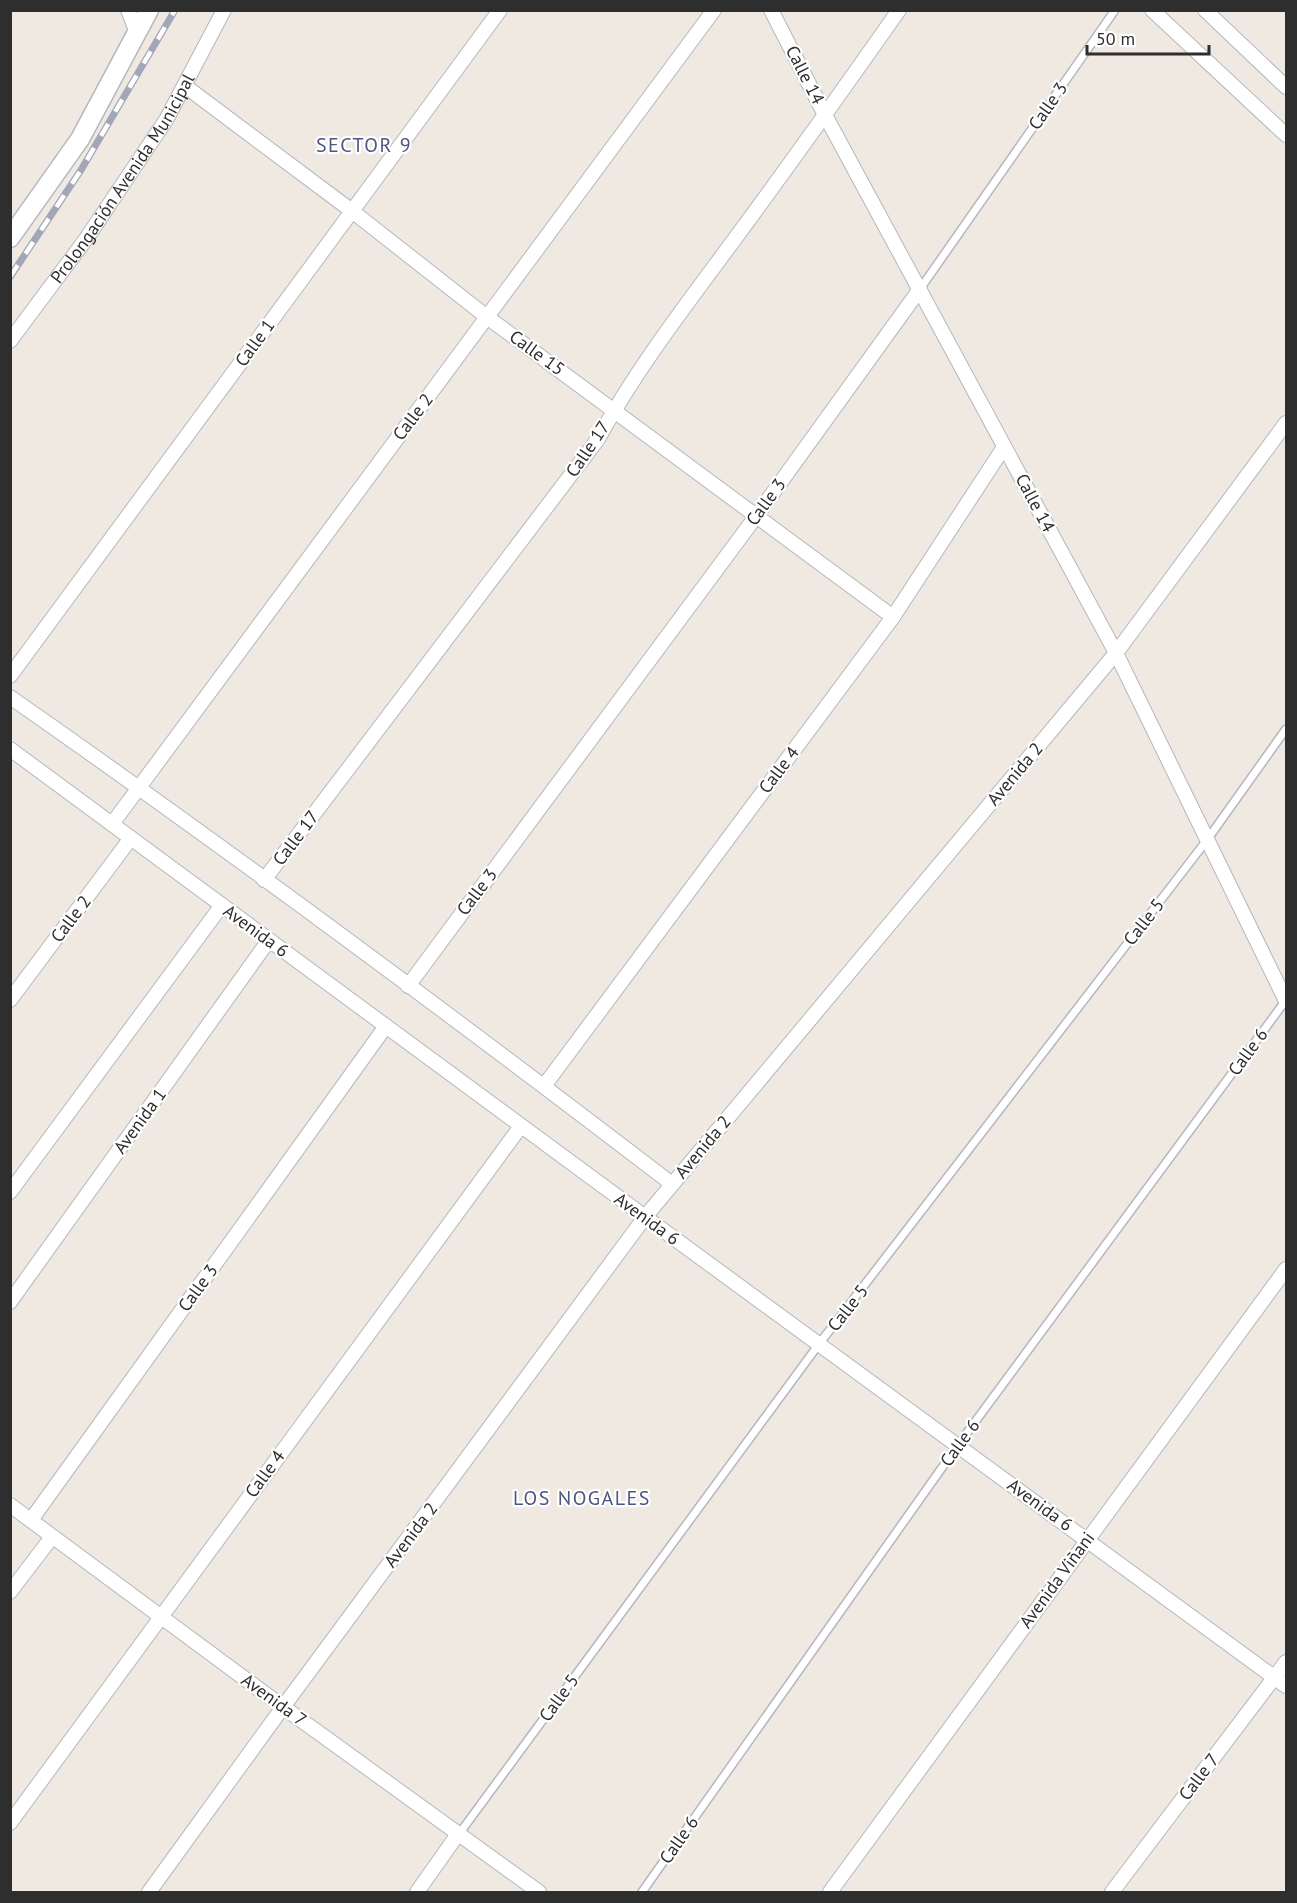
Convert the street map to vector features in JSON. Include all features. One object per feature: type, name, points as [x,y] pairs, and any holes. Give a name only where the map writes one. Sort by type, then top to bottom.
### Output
[{"type":"main road","points":[[10,238],[80,139],[149,10]]},
{"type":"street","points":[[128,10],[137,33]]},
{"type":"street","name":"Prolongación Avenida Municipal","points":[[10,341],[112,201],[166,120],[224,10]]},
{"type":"street","name":"Calle 1","points":[[10,676],[500,10]]},
{"type":"street","name":"Calle 2","points":[[112,824],[714,10]]},
{"type":"street","name":"Calle 14","points":[[771,10],[825,115],[1116,653],[1286,1001]]},
{"type":"street","name":"Calle 17","points":[[264,880],[598,439],[648,356],[899,10]]},
{"type":"street","points":[[1152,10],[1287,135]]},
{"type":"street","points":[[1210,12],[1287,87]]},
{"type":"street","name":"Calle 15","points":[[185,86],[352,211],[487,317],[893,617]]},
{"type":"street","name":"Calle 3","points":[[408,986],[757,515],[920,289]]},
{"type":"street","name":"Avenida 2","points":[[149,1893],[283,1707],[645,1217],[1116,653],[1287,423]]},
{"type":"street","name":"Calle 4","points":[[544,1086],[893,617],[1004,447]]},
{"type":"street","points":[[10,697],[139,787],[544,1086],[672,1184]]},
{"type":"street","name":"Avenida 6","points":[[10,749],[1287,1686]]},
{"type":"street","name":"Calle 2","points":[[10,1000],[130,838]]},
{"type":"street","points":[[10,1192],[222,905]]},
{"type":"street","name":"Avenida 1","points":[[10,1302],[269,940]]},
{"type":"street","name":"Calle 3","points":[[30,1520],[386,1026]]},
{"type":"street","name":"Calle 4","points":[[10,1823],[521,1126]]},
{"type":"street","name":"Avenida Viñani","points":[[830,1893],[1087,1539],[1287,1269]]},
{"type":"street","name":"Avenida 7","points":[[10,1505],[539,1893]]},
{"type":"street","points":[[10,1592],[52,1537]]},
{"type":"street","name":"Calle 7","points":[[1112,1893],[1287,1662]]},
{"type":"street","name":"Calle 5","points":[[417,1893],[458,1834]]},
{"type":"lane","name":"Calle 3","points":[[920,289],[1115,10]]},
{"type":"lane","name":"Calle 5","points":[[458,1834],[819,1344],[1207,840],[1287,729]]},
{"type":"lane","name":"Calle 6","points":[[642,1893],[958,1445],[1286,1001]]},
{"type":"railway","points":[[10,277],[81,170],[175,10]]},
{"type":"district","name":"SECTOR 9","points":[[364,145]]},
{"type":"district","name":"LOS NOGALES","points":[[582,1498]]}]
